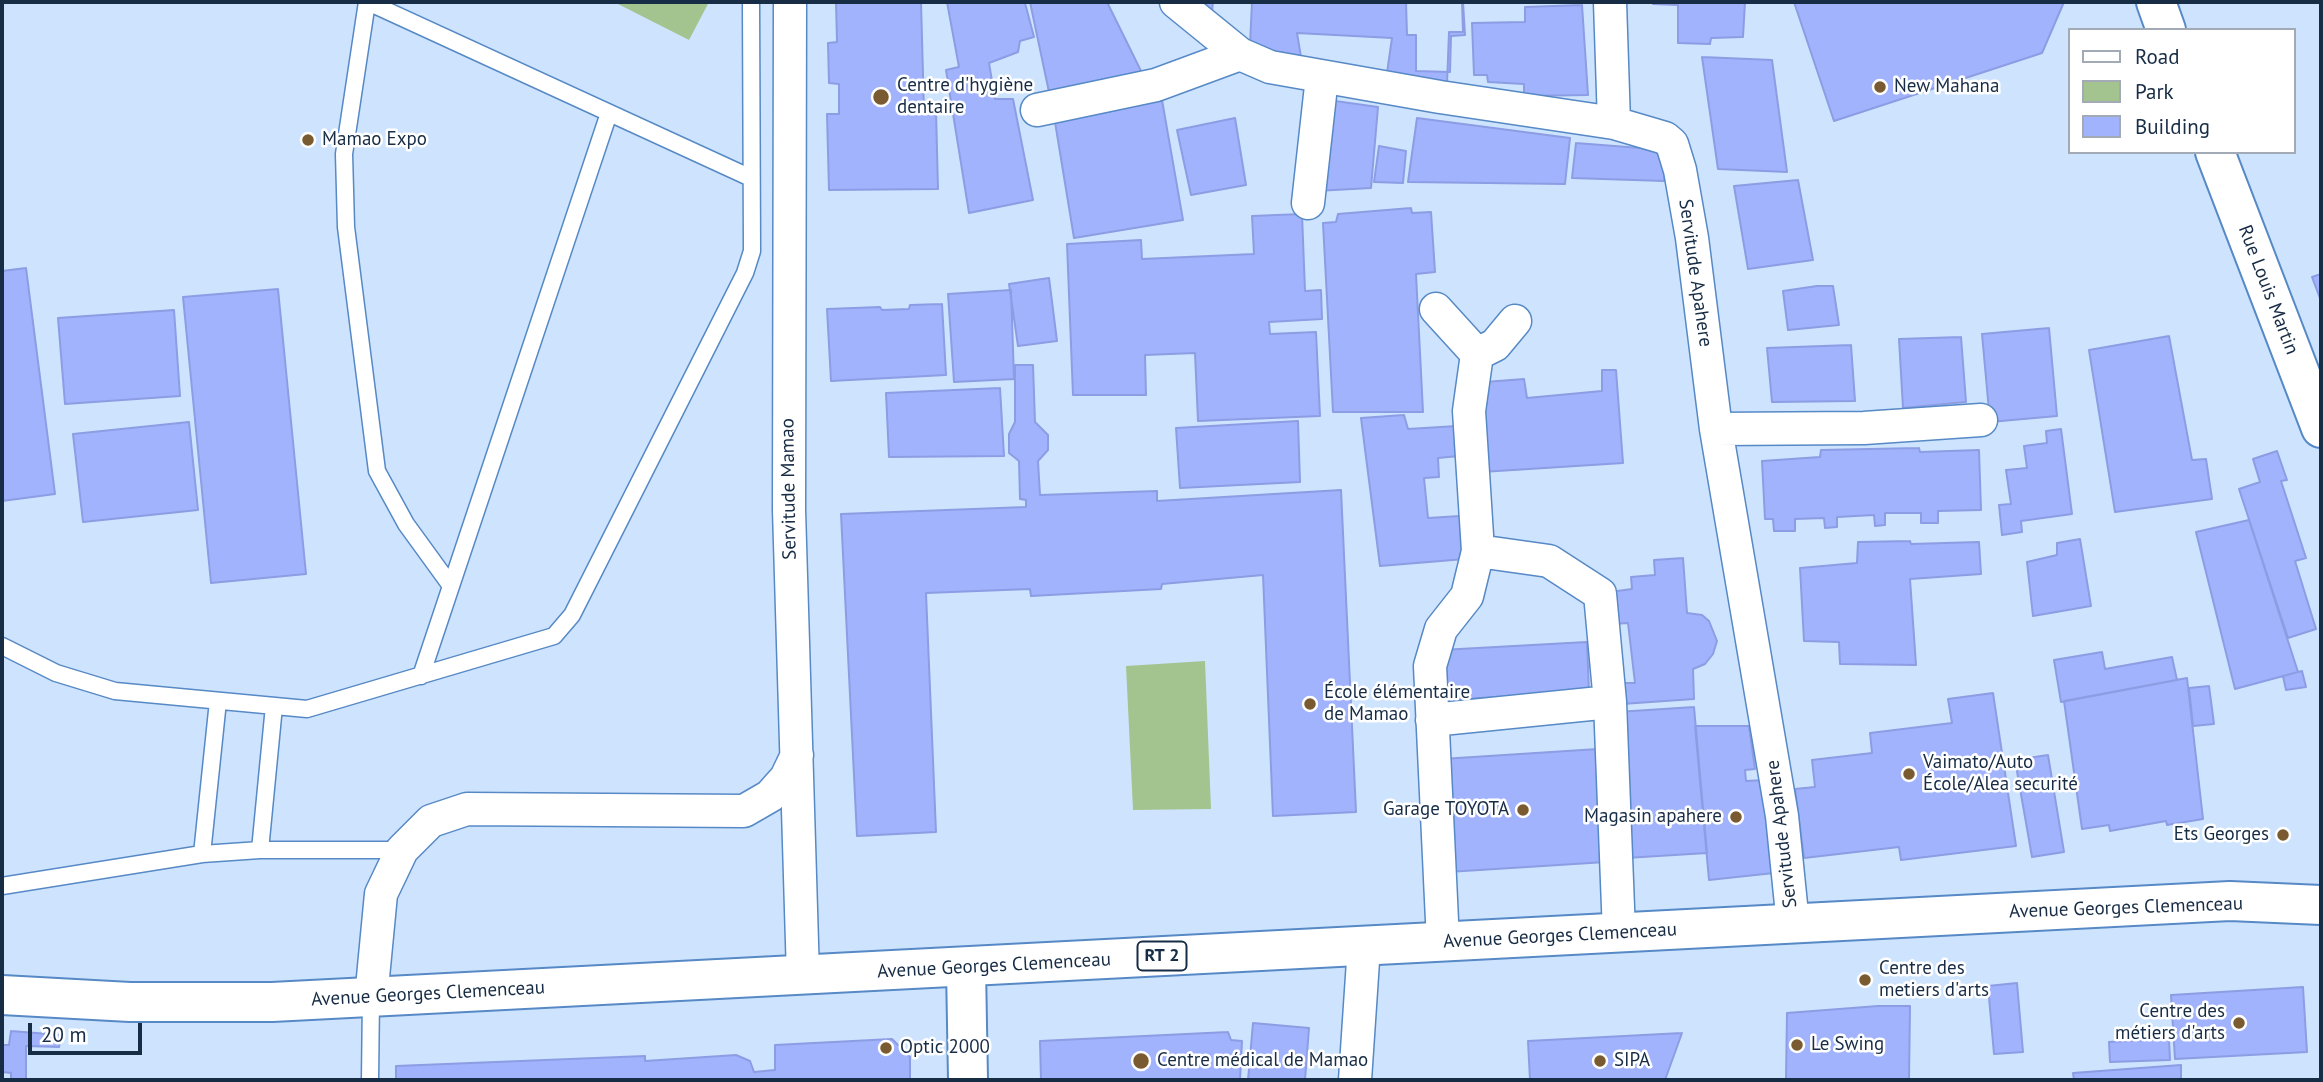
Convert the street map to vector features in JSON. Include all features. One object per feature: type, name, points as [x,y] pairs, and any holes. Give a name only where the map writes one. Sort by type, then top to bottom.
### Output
[{"type":"main road","points":[[2155,2],[2165,28]]},
{"type":"main road","name":"Rue Louis Martin","points":[[2216,154],[2321,428]]},
{"type":"main road","name":"Avenue Georges Clemenceau","points":[[2,995],[244,1003],[2230,901],[2320,904]]},
{"type":"main road","points":[[966,968],[968,1080]]},
{"type":"street","name":"Servitude Mamao","points":[[790,2],[788,402],[803,976]]},
{"type":"street","name":"Servitude Apahere","points":[[1176,2],[1240,54],[1270,67],[1614,123],[1654,134],[1672,144],[1680,170],[1692,238],[1716,429],[1769,734],[1793,924]]},
{"type":"street","points":[[1610,2],[1614,123]]},
{"type":"street","points":[[1037,110],[1157,85],[1240,54]]},
{"type":"street","points":[[1308,204],[1322,77]]},
{"type":"street","points":[[1436,309],[1477,354]]},
{"type":"street","points":[[1477,354],[1495,345],[1515,321]]},
{"type":"street","points":[[1443,942],[1430,666],[1441,629],[1467,596],[1478,551],[1469,411],[1477,354]]},
{"type":"street","points":[[1716,429],[1864,428],[1981,420]]},
{"type":"street","points":[[1478,551],[1549,561],[1600,594],[1610,702],[1619,933]]},
{"type":"street","points":[[1432,720],[1610,702]]},
{"type":"street","points":[[371,998],[381,894],[402,850],[431,821],[467,808],[744,811],[770,796],[786,778],[797,755]]},
{"type":"street","points":[[1355,1080],[1364,946]]},
{"type":"lane","points":[[450,586],[406,524],[377,471],[345,215],[344,155],[368,2],[751,178]]},
{"type":"lane","points":[[2,646],[56,673],[116,691],[307,709],[554,636],[572,615],[745,273],[752,251],[751,2]]},
{"type":"lane","points":[[421,676],[609,113]]},
{"type":"lane","points":[[202,853],[218,701]]},
{"type":"lane","points":[[260,850],[274,706]]},
{"type":"lane","points":[[2,886],[202,853],[260,850],[402,850]]},
{"type":"lane","points":[[370,1080],[371,998]]},
{"type":"green space","points":[[614,2],[709,2],[689,40]]},
{"type":"green space","points":[[1205,661],[1211,809],[1133,810],[1126,666]]},
{"type":"building","name":"Centre d'hygiène dentaire","points":[[836,2],[921,2],[924,111],[936,111],[938,189],[829,190],[827,114],[839,114],[839,84],[829,83],[828,43],[837,42]]},
{"type":"building","points":[[947,2],[1025,3],[1034,37],[1020,41],[1018,52],[989,63],[995,99],[1013,99],[1033,200],[969,213],[946,70],[959,67]]},
{"type":"building","points":[[1030,2],[1107,2],[1143,75],[1049,92]]},
{"type":"building","points":[[1199,2],[1213,2],[1212,11]]},
{"type":"building","points":[[1252,2],[1462,2],[1463,32],[1449,32],[1447,84],[1387,73],[1392,38],[1297,33],[1301,57],[1272,54],[1250,45]]},
{"type":"building","points":[[1406,2],[1463,2],[1465,35],[1451,36],[1450,72],[1416,71],[1416,35],[1407,35]]},
{"type":"building","points":[[1653,2],[1745,2],[1743,37],[1711,38],[1710,44],[1678,43],[1678,5]]},
{"type":"building","name":"New Mahana","points":[[1794,2],[2064,2],[2042,53],[1834,121]]},
{"type":"building","points":[[1582,5],[1588,95],[1524,96],[1524,84],[1488,82],[1487,75],[1474,75],[1472,23],[1525,22],[1525,7]]},
{"type":"building","points":[[1702,57],[1772,60],[1787,172],[1718,169]]},
{"type":"building","points":[[1162,100],[1183,220],[1074,238],[1055,122]]},
{"type":"building","points":[[1328,100],[1378,107],[1371,188],[1316,191]]},
{"type":"building","points":[[1235,118],[1246,185],[1191,195],[1177,130]]},
{"type":"building","points":[[1417,118],[1570,138],[1565,184],[1408,182]]},
{"type":"building","points":[[1576,143],[1653,149],[1666,162],[1664,181],[1572,178]]},
{"type":"building","points":[[1379,146],[1406,151],[1403,183],[1374,182]]},
{"type":"building","points":[[1798,180],[1813,260],[1748,269],[1734,186]]},
{"type":"building","points":[[1411,208],[1412,213],[1431,212],[1435,272],[1416,274],[1423,412],[1333,412],[1323,223],[1336,222],[1338,214]]},
{"type":"building","points":[[1302,214],[1305,291],[1321,290],[1322,319],[1269,322],[1270,334],[1316,332],[1320,416],[1198,421],[1195,353],[1145,355],[1146,395],[1073,395],[1067,244],[1141,240],[1142,259],[1254,254],[1252,216]]},
{"type":"building","points":[[26,268],[55,494],[2,501],[2,271]]},
{"type":"building","points":[[2321,274],[2321,301],[2312,277]]},
{"type":"building","points":[[1049,278],[1057,341],[1018,346],[1009,284]]},
{"type":"building","points":[[1833,286],[1839,325],[1788,330],[1783,291]]},
{"type":"building","points":[[278,289],[306,574],[211,583],[183,297]]},
{"type":"building","points":[[1011,290],[1014,379],[954,382],[948,294]]},
{"type":"building","points":[[942,304],[946,375],[831,381],[827,309],[909,309],[910,305]]},
{"type":"building","points":[[174,310],[180,396],[65,404],[58,318]]},
{"type":"building","points":[[2049,328],[2057,416],[1990,422],[1982,334]]},
{"type":"building","points":[[2169,336],[2192,460],[2206,459],[2212,499],[2115,512],[2089,350]]},
{"type":"building","points":[[1961,337],[1966,402],[1903,408],[1899,339]]},
{"type":"building","points":[[1851,345],[1855,401],[1772,402],[1767,348]]},
{"type":"building","name":"École élémentaire de Mamao","points":[[1015,365],[1033,365],[1035,422],[1048,435],[1048,450],[1038,461],[1040,495],[1157,491],[1157,501],[1341,490],[1356,812],[1273,816],[1263,575],[1162,584],[1161,589],[1031,596],[1030,589],[926,593],[936,832],[857,836],[841,514],[1026,507],[1026,500],[1020,499],[1019,461],[1009,453],[1009,434],[1015,422]]},
{"type":"building","points":[[1602,370],[1616,370],[1623,463],[1482,472],[1475,405],[1487,403],[1485,382],[1524,379],[1527,398],[1602,391]]},
{"type":"building","points":[[1000,388],[1004,456],[889,457],[886,393]]},
{"type":"building","points":[[1404,415],[1408,429],[1457,426],[1459,456],[1438,458],[1439,477],[1424,478],[1428,518],[1460,516],[1465,559],[1380,566],[1361,418]]},
{"type":"building","points":[[1298,421],[1300,482],[1180,488],[1176,428]]},
{"type":"building","points":[[189,422],[198,510],[83,522],[73,434]]},
{"type":"building","points":[[2061,429],[2072,514],[2021,521],[2022,532],[2002,535],[1999,505],[2011,504],[2006,470],[2027,468],[2024,446],[2047,443],[2046,431]]},
{"type":"building","points":[[1919,448],[1920,452],[1979,450],[1981,510],[1938,511],[1938,523],[1921,523],[1921,513],[1885,513],[1885,525],[1875,526],[1874,515],[1837,517],[1837,527],[1825,528],[1824,518],[1795,519],[1795,531],[1774,531],[1773,519],[1765,519],[1762,461],[1820,457],[1821,450]]},
{"type":"building","points":[[2277,451],[2287,480],[2281,481],[2306,558],[2295,561],[2316,629],[2288,638],[2239,489],[2260,482],[2253,459]]},
{"type":"building","points":[[2249,520],[2298,672],[2235,689],[2196,532]]},
{"type":"building","points":[[2080,539],[2091,606],[2033,616],[2027,562],[2057,555],[2057,543]]},
{"type":"building","points":[[1910,541],[1911,544],[1979,542],[1981,574],[1910,579],[1916,665],[1840,664],[1839,642],[1804,641],[1800,568],[1857,563],[1858,542]]},
{"type":"building","points":[[1683,558],[1687,613],[1702,615],[1709,621],[1717,641],[1713,654],[1705,664],[1693,669],[1694,699],[1622,704],[1619,683],[1635,683],[1628,623],[1613,624],[1610,592],[1632,589],[1631,577],[1655,575],[1654,560]]},
{"type":"building","points":[[1587,642],[1589,692],[1443,700],[1441,650]]},
{"type":"building","points":[[2102,652],[2105,669],[2172,657],[2177,680],[2061,702],[2054,660]]},
{"type":"building","points":[[2302,671],[2306,687],[2286,690],[2283,676]]},
{"type":"building","points":[[2187,678],[2203,819],[2167,825],[2166,821],[2110,831],[2109,825],[2082,829],[2064,701]]},
{"type":"building","points":[[2209,686],[2214,724],[2193,726],[2189,688]]},
{"type":"building","name":"Vaimato/Auto École/Alea securité","points":[[1993,693],[2016,846],[1901,860],[1899,847],[1804,858],[1795,789],[1815,787],[1812,760],[1872,753],[1870,733],[1952,723],[1948,699]]},
{"type":"building","points":[[1694,707],[1707,853],[1626,858],[1617,712]]},
{"type":"building","name":"Magasin apahere","points":[[1695,726],[1749,726],[1755,769],[1745,770],[1746,781],[1765,780],[1774,873],[1709,880]]},
{"type":"building","name":"Garage TOYOTA","points":[[1598,749],[1606,862],[1448,872],[1442,759]]},
{"type":"building","points":[[2048,755],[2064,852],[2032,857],[2015,760]]},
{"type":"building","points":[[2017,983],[2023,1052],[1994,1054],[1988,986]]},
{"type":"building","name":"Centre des métiers d'arts","points":[[2303,987],[2307,1052],[2175,1059],[2171,995]]},
{"type":"building","points":[[1910,1006],[1909,1080],[1786,1080],[1787,1013]]},
{"type":"building","points":[[1253,1023],[1309,1028],[1305,1080],[1248,1080]]},
{"type":"building","points":[[11,1031],[61,1035],[59,1047],[26,1046],[26,1080],[11,1080],[11,1073],[2,1072],[2,1045],[9,1045]]},
{"type":"building","name":"Centre médical de Mamao","points":[[1228,1032],[1231,1040],[1242,1041],[1240,1080],[1041,1080],[1040,1041]]},
{"type":"building","name":"SIPA","points":[[1682,1033],[1665,1080],[1530,1080],[1528,1041]]},
{"type":"building","points":[[892,1039],[910,1057],[910,1080],[396,1080],[396,1066],[645,1056],[645,1061],[736,1055],[750,1061],[754,1072],[775,1070],[775,1045]]},
{"type":"building","name":"Centre des métiers d'arts","points":[[2169,1039],[2170,1060],[2110,1062],[2109,1042]]},
{"type":"building","name":"Centre des métiers d'arts","points":[[2181,1065],[2181,1080],[2074,1080],[2073,1073]]},
{"type":"place","name":"New Mahana","points":[[1880,87]]},
{"type":"place","name":"Centre d'hygiène dentaire","points":[[881,97]]},
{"type":"place","name":"Mamao Expo","points":[[308,140]]},
{"type":"place","name":"École élémentaire de Mamao","points":[[1310,704]]},
{"type":"place","name":"Vaimato/Auto École/Alea securité","points":[[1909,774]]},
{"type":"place","name":"Garage TOYOTA","points":[[1523,810]]},
{"type":"place","name":"Magasin apahere","points":[[1736,817]]},
{"type":"place","name":"Ets Georges","points":[[2283,835]]},
{"type":"place","name":"Centre des metiers d'arts","points":[[1865,980]]},
{"type":"place","name":"Centre des métiers d'arts","points":[[2239,1023]]},
{"type":"place","name":"Le Swing","points":[[1797,1045]]},
{"type":"place","name":"Optic 2000","points":[[886,1048]]},
{"type":"place","name":"Centre médical de Mamao","points":[[1141,1061]]},
{"type":"place","name":"SIPA","points":[[1600,1061]]}]
